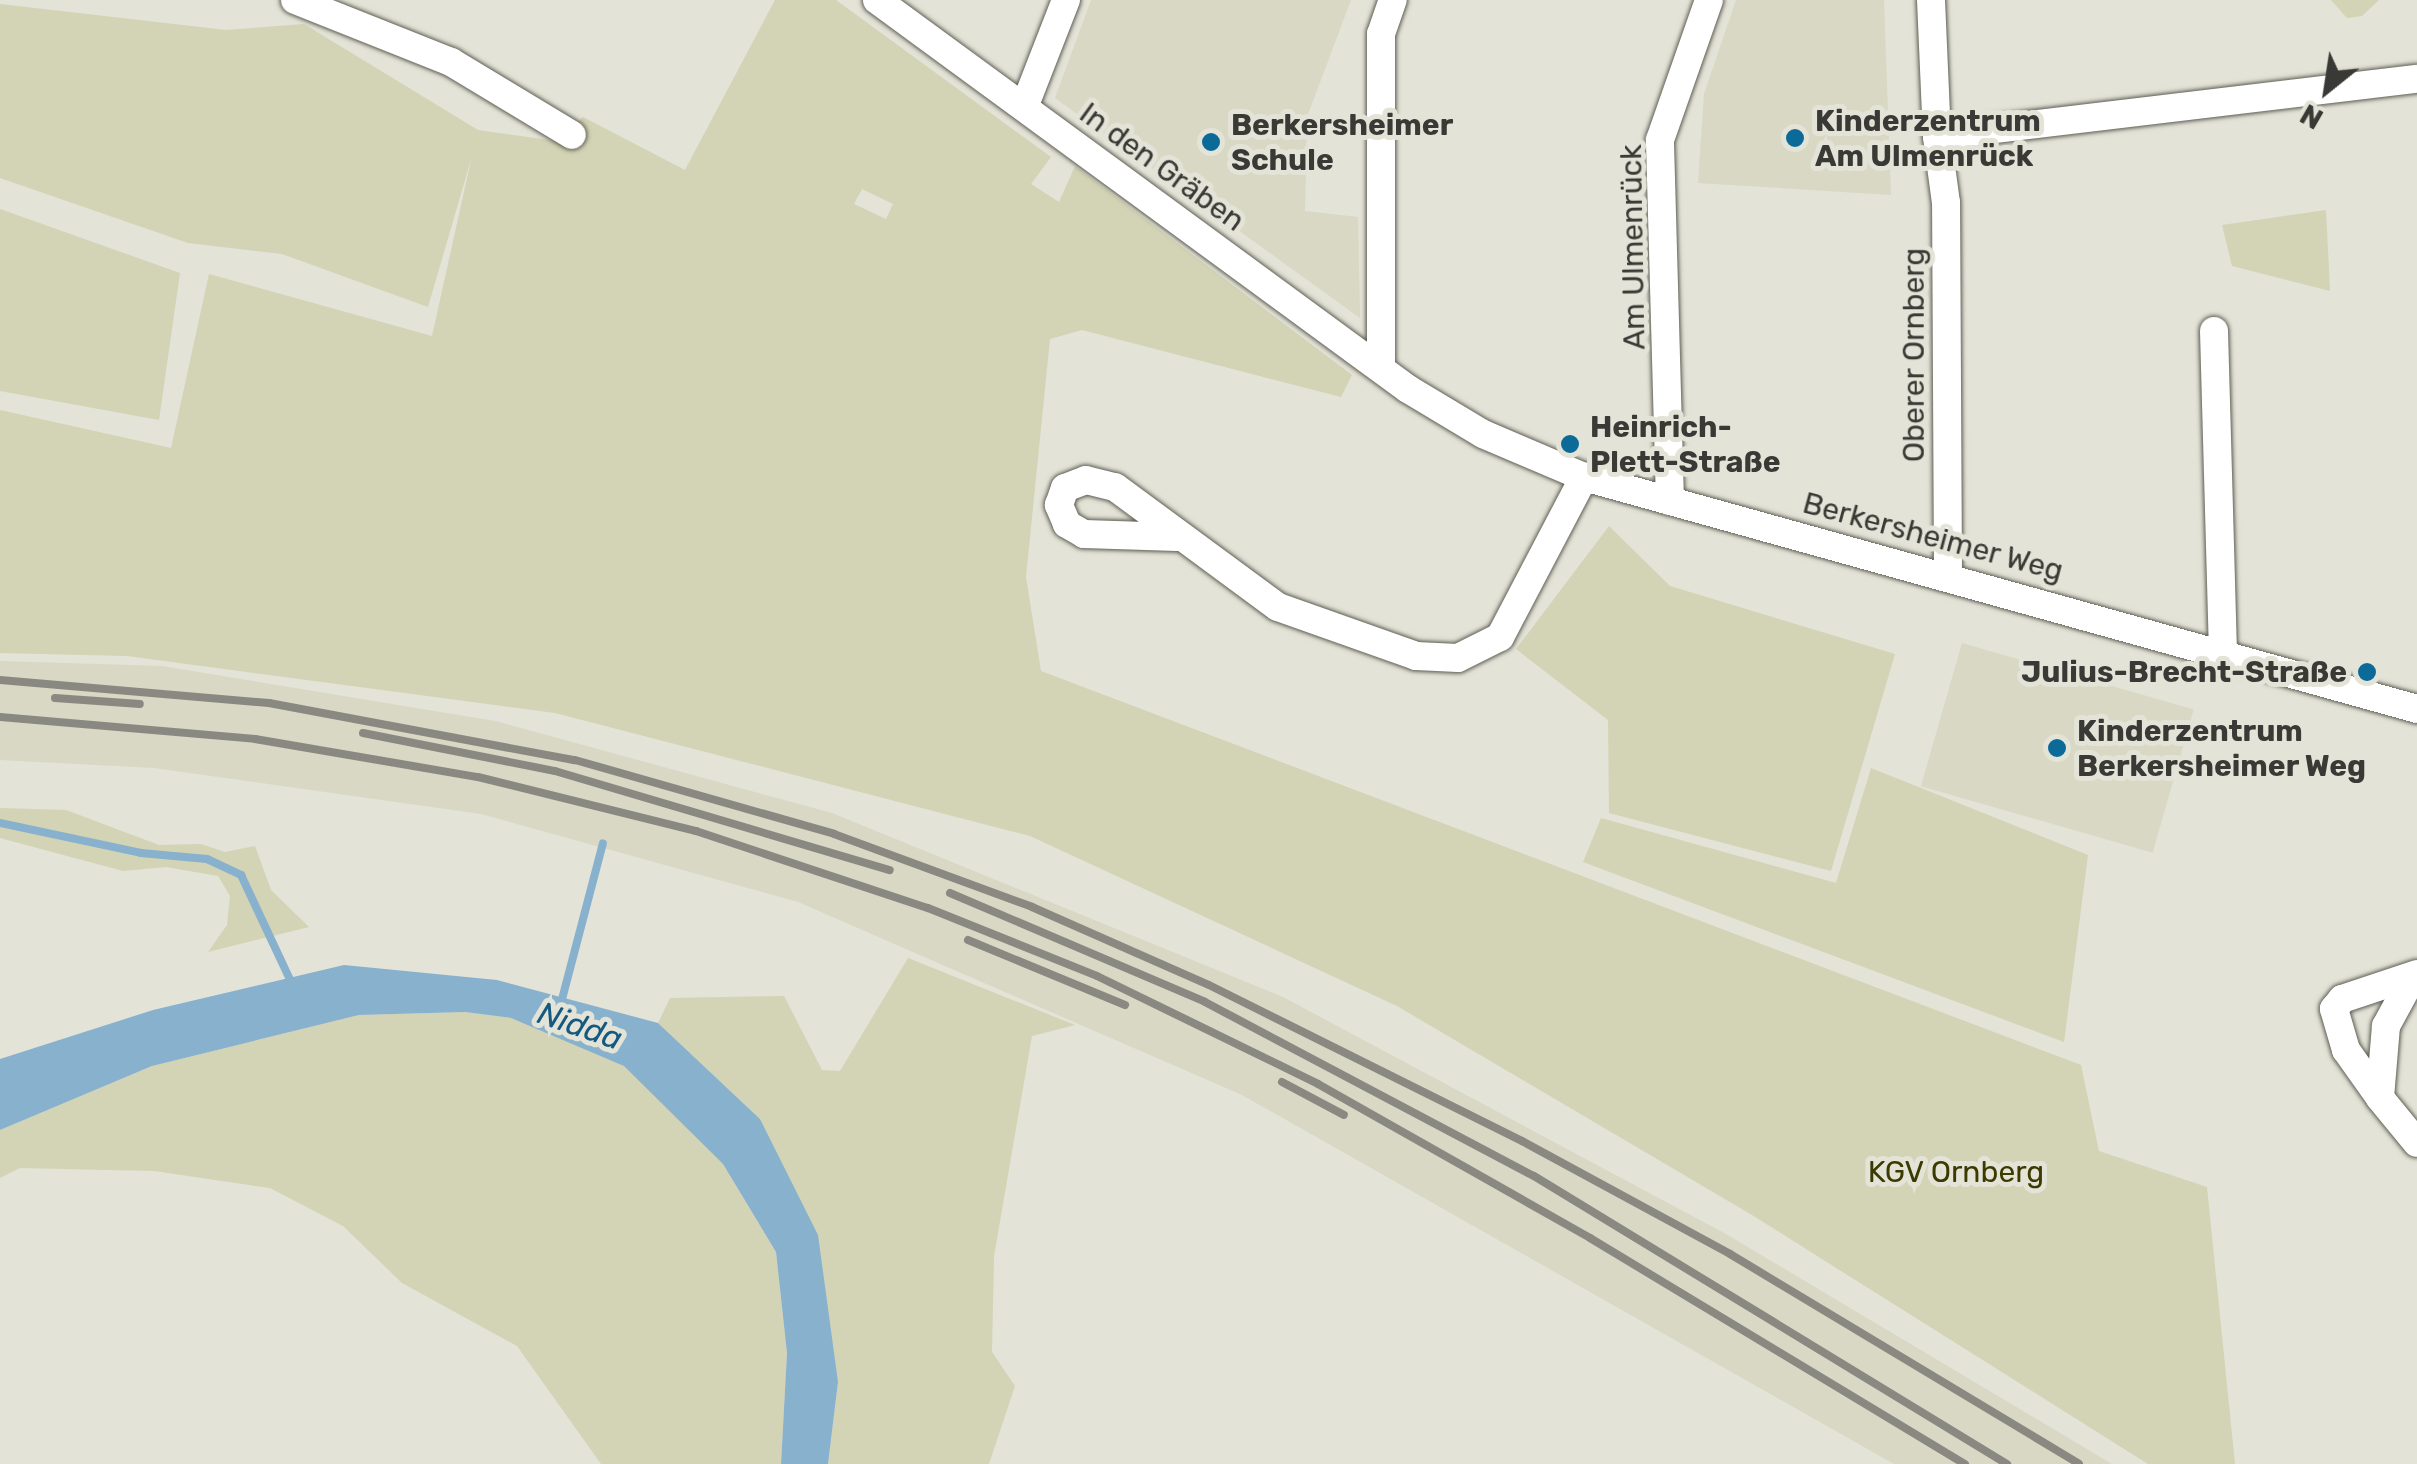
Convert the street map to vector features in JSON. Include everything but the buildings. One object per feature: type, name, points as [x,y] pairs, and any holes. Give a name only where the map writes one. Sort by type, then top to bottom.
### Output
[{"type":"street","points":[[295,0],[451,62],[572,135]]},
{"type":"street","name":"In den Gräben","points":[[877,0],[1408,389]]},
{"type":"street","points":[[1025,106],[1066,0]]},
{"type":"street","points":[[1381,368],[1381,34],[1393,0]]},
{"type":"street","name":"Am Ulmenrück","points":[[1670,501],[1660,140],[1709,0]]},
{"type":"street","name":"Oberer Ornberg","points":[[1931,0],[1937,136],[1946,203],[1948,574]]},
{"type":"street","points":[[1937,136],[2417,79]]},
{"type":"street","points":[[2214,330],[2223,650]]},
{"type":"street","name":"Berkersheimer Weg","points":[[1408,389],[1483,434],[1584,477],[2223,650],[2417,709]]},
{"type":"street","points":[[1177,537],[1278,607],[1416,656],[1458,658],[1500,637],[1584,477]]},
{"type":"street","points":[[2415,976],[2342,999],[2334,1008],[2346,1050],[2417,1143]]},
{"type":"street","points":[[2380,1098],[2386,1026],[2415,976]]},
{"type":"shaded area","name":"Berkersheimer Schule","points":[[1091,0],[1351,0],[1307,117],[1305,211],[1358,217],[1360,318],[1055,98]]},
{"type":"shaded area","name":"Kinderzentrum Am Ulmenrück","points":[[1736,0],[1884,0],[1891,195],[1698,183],[1704,94]]},
{"type":"shaded area","name":"Kinderzentrum Berkersheimer Weg","points":[[1962,643],[2194,709],[2153,853],[1921,786]]},
{"type":"shaded area","points":[[0,661],[162,666],[495,721],[832,813],[1283,997],[1726,1234],[2112,1464],[1894,1464],[1242,1095],[798,902],[481,814],[154,768],[0,760]]},
{"type":"green space","name":"KGV Ornberg","points":[[775,0],[836,0],[1051,157],[1031,184],[1059,202],[1075,166],[1352,375],[1341,397],[1082,330],[1050,339],[1026,577],[1041,671],[2081,1065],[2099,1151],[2207,1187],[2235,1464],[2148,1464],[1752,1215],[1397,1006],[1030,836],[555,713],[127,656],[0,653],[0,410],[171,448],[209,274],[432,336],[472,156],[428,307],[282,254],[188,243],[0,178],[0,4],[226,30],[304,24],[478,130],[556,141],[583,117],[685,170]],"holes":[[[862,189],[893,204],[886,219],[854,204]]]},
{"type":"green space","points":[[2331,0],[2379,0],[2362,16],[2347,18]]},
{"type":"green space","points":[[0,209],[180,273],[159,420],[0,391]]},
{"type":"green space","points":[[2326,210],[2330,291],[2232,266],[2222,225]]},
{"type":"green space","points":[[1609,526],[1670,586],[1895,654],[1831,871],[1609,813],[1608,720],[1516,649]]},
{"type":"green space","points":[[1871,768],[2088,855],[2064,1042],[1583,862],[1601,818],[1836,883]]},
{"type":"green space","points":[[0,808],[66,810],[159,845],[201,844],[225,852],[255,846],[271,890],[309,927],[208,952],[227,925],[230,896],[218,876],[166,867],[123,871],[0,838]]},
{"type":"green space","points":[[908,958],[1075,1025],[1032,1036],[994,1256],[992,1352],[1015,1386],[989,1464],[828,1464],[838,1382],[760,1119],[658,1023],[670,998],[784,996],[822,1070],[840,1071]]},
{"type":"green space","points":[[465,1012],[511,1018],[624,1065],[723,1164],[776,1252],[787,1353],[781,1464],[601,1464],[517,1346],[402,1283],[343,1226],[270,1188],[154,1171],[20,1168],[0,1178],[0,1130],[152,1066],[359,1015]]},
{"type":"water","name":"Nidda","points":[[344,965],[497,980],[658,1023],[760,1119],[818,1235],[838,1382],[828,1464],[781,1464],[787,1353],[776,1252],[723,1164],[624,1066],[511,1018],[465,1012],[359,1015],[152,1066],[0,1130],[0,1059],[153,1010]]},
{"type":"waterway","points":[[0,823],[141,853],[207,859],[241,875],[293,986]]},
{"type":"waterway","name":"Nidda","points":[[561,1003],[603,843]]},
{"type":"railway","points":[[0,680],[269,703],[575,760],[834,834],[1032,907],[1209,985],[1522,1141],[1730,1254],[2079,1464]]},
{"type":"railway","points":[[55,698],[140,704]]},
{"type":"railway","points":[[0,717],[255,739],[478,777],[696,831],[928,908],[1097,976],[1318,1084],[1590,1238],[1965,1464]]},
{"type":"railway","points":[[363,733],[555,771],[890,870]]},
{"type":"railway","points":[[950,893],[1205,1002],[1534,1176],[2007,1464]]},
{"type":"railway","points":[[968,940],[1125,1005]]},
{"type":"railway","points":[[1282,1082],[1344,1115]]},
{"type":"place","name":"Kinderzentrum Am Ulmenrück","points":[[1795,138]]},
{"type":"place","name":"Berkersheimer Schule","points":[[1211,142]]},
{"type":"place","name":"Heinrich- Plett-Straße","points":[[1570,444]]},
{"type":"place","name":"Julius-Brecht-Straße","points":[[2367,672]]},
{"type":"place","name":"Kinderzentrum Berkersheimer Weg","points":[[2057,748]]}]
